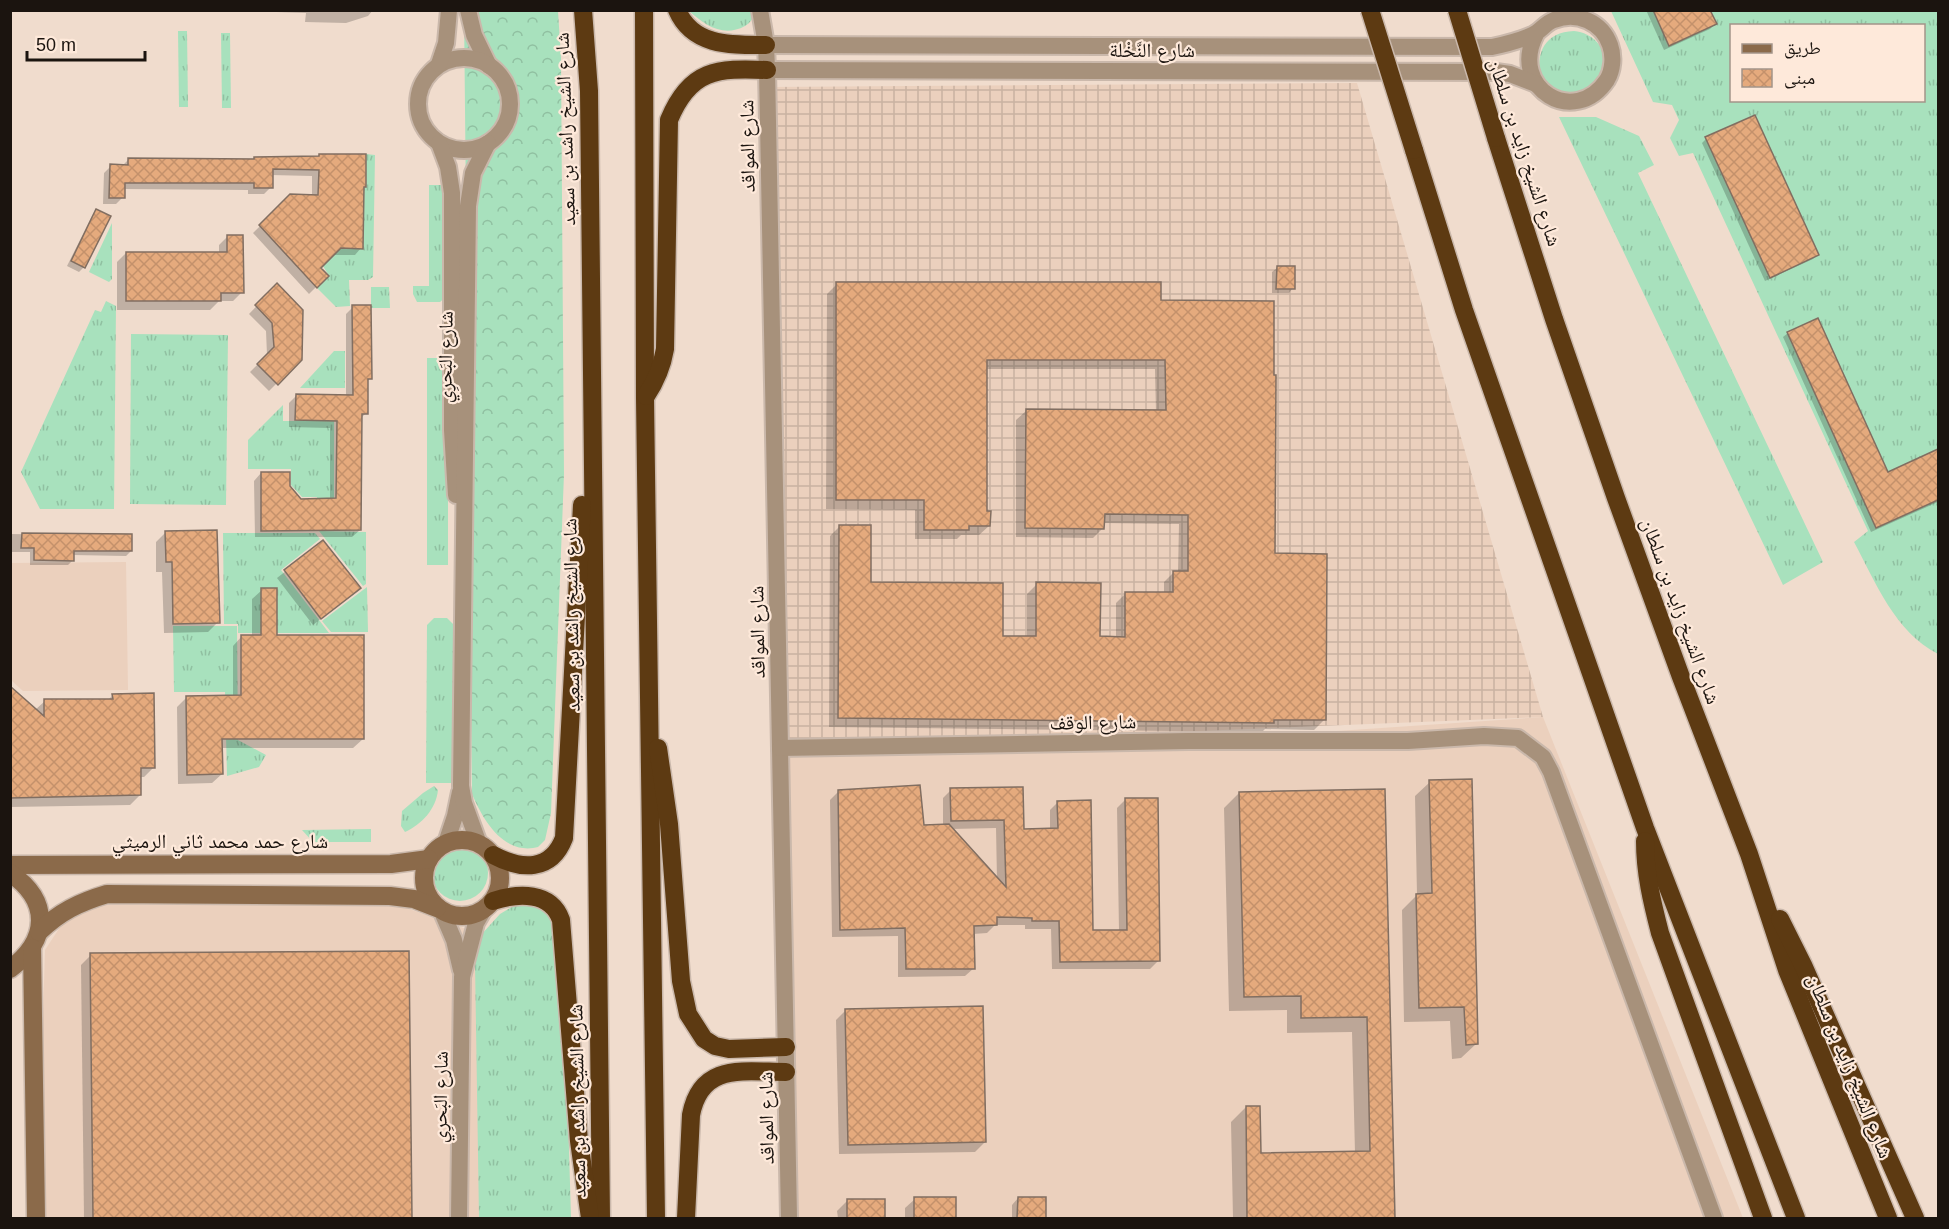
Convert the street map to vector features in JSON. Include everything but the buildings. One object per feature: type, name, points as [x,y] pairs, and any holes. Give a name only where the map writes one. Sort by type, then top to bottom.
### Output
[{"type":"highway","name":"شارع الشيخ راشد بن سعيد","points":[[583,10],[589,92],[601,1218]]},
{"type":"highway","points":[[644,10],[645,398],[656,1218]]},
{"type":"highway","points":[[677,10],[690,28],[702,38],[716,44],[766,45]]},
{"type":"highway","points":[[1370,10],[1467,321],[1645,828],[1796,1218]]},
{"type":"highway","name":"شارع الشيخ زايد بن سلطان","points":[[1457,10],[1554,319],[1616,498],[1749,854],[1787,970],[1888,1218]]},
{"type":"highway","points":[[645,398],[658,375],[665,349],[669,120],[676,103],[687,88],[703,76],[720,70],[766,70]]},
{"type":"highway","points":[[486,850],[518,865],[545,862],[557,852],[565,830],[591,347]]},
{"type":"highway","points":[[648,697],[669,824],[681,981],[688,1014],[705,1039],[714,1046],[729,1049],[786,1047]]},
{"type":"highway","points":[[1645,828],[1645,864],[1660,933],[1763,1218]]},
{"type":"highway","points":[[1749,854],[1803,965],[1915,1218]]},
{"type":"highway","points":[[488,906],[513,896],[542,899],[555,906],[561,920],[579,1142],[590,1218]]},
{"type":"highway","points":[[686,1218],[691,1115],[694,1101],[700,1090],[711,1079],[724,1073],[786,1072]]},
{"type":"main road","points":[[10,969],[62,912],[76,904],[107,894],[390,896],[414,899],[439,910],[455,917],[470,916],[488,906],[499,890],[498,866],[486,850],[468,840],[457,840],[446,843],[433,852],[424,868],[423,879],[429,900],[439,910]]},
{"type":"main road","name":"شارع حمد محمد ثاني الرميثي","points":[[10,865],[391,864],[429,858]]},
{"type":"main road","points":[[10,873],[24,882],[35,896],[40,914],[36,940],[36,1218]]},
{"type":"street","points":[[439,64],[446,43],[449,10]]},
{"type":"street","points":[[468,10],[474,35],[489,66]]},
{"type":"street","name":"شارع المواقد","points":[[760,10],[766,45]]},
{"type":"street","name":"شارع المواقد","points":[[770,10],[766,70],[789,1218]]},
{"type":"street","points":[[1599,10],[1611,48],[1612,62],[1609,76],[1601,88],[1590,97],[1570,102],[1551,97],[1536,84],[1530,72],[1528,59],[1530,46],[1543,26],[1560,15],[1582,18],[1596,25],[1606,35]]},
{"type":"street","name":"شارع النَّخْلة","points":[[766,45],[1492,47],[1536,34]]},
{"type":"street","points":[[452,59],[478,60],[489,66],[501,76],[508,90],[510,105],[507,120],[500,133],[488,143],[464,150],[439,143],[422,122],[418,109],[423,83],[430,72],[439,64],[452,59]]},
{"type":"street","name":"شارع النَّخْلة","points":[[766,70],[1496,72],[1510,74],[1536,84]]},
{"type":"street","name":"شارع البَحرِي","points":[[439,143],[448,167],[452,193],[452,430],[463,577]]},
{"type":"street","name":"شارع البَحرِي","points":[[486,850],[464,803],[461,786],[468,206],[473,173],[488,143]]},
{"type":"street","name":"شارع الوقف","points":[[780,748],[1188,741],[1408,741],[1484,736],[1511,747],[1534,764],[1551,772],[1714,1218]]},
{"type":"street","name":"شارع البَحرِي","points":[[446,843],[455,816],[461,786]]},
{"type":"street","name":"شارع البَحرِي","points":[[462,977],[476,923],[488,906]]},
{"type":"street","name":"شارع البَحرِي","points":[[439,910],[454,940],[462,977],[459,1218]]},
{"type":"shaded area","points":[[1357,83],[1543,717],[780,748],[767,87]]},
{"type":"shaded area","points":[[126,562],[128,690],[23,691],[11,680],[11,563]]},
{"type":"shaded area","points":[[1543,717],[1743,1218],[789,1218],[780,748],[1188,741]]},
{"type":"shaded area","points":[[395,904],[495,939],[527,1218],[46,1218],[43,1018],[45,950],[64,921],[101,905]]},
{"type":"green space","points":[[464,11],[558,11],[561,58],[564,474],[551,813],[545,840],[538,847],[531,848],[514,846],[498,835],[485,820],[472,794]]},
{"type":"green space","points":[[689,11],[754,11],[753,18],[747,24],[729,31],[708,25]]},
{"type":"green space","points":[[1611,11],[1938,11],[1938,654],[1923,645],[1898,620],[1854,542],[1868,531],[1693,153],[1679,156],[1670,138],[1679,120],[1672,105],[1653,102]]},
{"type":"green space","points":[[178,31],[187,31],[188,107],[179,107]]},
{"type":"green space","points":[[1574,31],[1581,32],[1597,42],[1604,53],[1606,69],[1600,86],[1562,98],[1541,78],[1541,52],[1549,40],[1556,35]]},
{"type":"green space","points":[[221,33],[230,33],[231,108],[222,108]]},
{"type":"green space","points":[[1559,117],[1596,117],[1639,136],[1654,165],[1638,173],[1823,562],[1783,585]]},
{"type":"green space","points":[[366,154],[375,155],[373,277],[368,280],[349,280],[350,306],[336,307],[317,288],[329,276],[323,266],[318,186],[366,187]],"holes":[[[330,198],[364,200],[363,249],[328,248]]]},
{"type":"green space","points":[[429,185],[447,185],[447,296],[440,302],[417,302],[413,294],[413,286],[429,286]]},
{"type":"green space","points":[[112,223],[112,279],[109,282],[89,272]]},
{"type":"green space","points":[[371,287],[389,287],[390,308],[371,308]]},
{"type":"green space","points":[[106,301],[116,306],[114,509],[40,509],[21,472],[95,310],[101,312]]},
{"type":"green space","points":[[131,334],[228,335],[226,505],[130,504]]},
{"type":"green space","points":[[334,351],[345,351],[345,388],[300,388]]},
{"type":"green space","points":[[427,358],[440,358],[448,367],[448,565],[427,565]]},
{"type":"green space","points":[[283,405],[283,421],[334,421],[334,529],[317,529],[317,497],[302,497],[291,485],[291,469],[248,469],[248,440]]},
{"type":"green space","points":[[319,531],[366,532],[366,584],[363,586]]},
{"type":"green space","points":[[223,533],[315,533],[320,539],[281,570],[329,633],[238,633],[238,624],[224,624]]},
{"type":"green space","points":[[367,587],[368,632],[331,632],[322,621]]},
{"type":"green space","points":[[434,618],[447,618],[454,625],[453,783],[426,783],[427,625]]},
{"type":"green space","points":[[173,626],[237,626],[238,740],[266,755],[259,767],[227,776],[225,692],[174,692]]},
{"type":"green space","points":[[434,786],[438,790],[431,810],[417,825],[405,832],[401,826],[402,811]]},
{"type":"green space","points":[[371,829],[371,842],[313,842],[302,830]]},
{"type":"green space","points":[[454,845],[466,845],[480,853],[488,867],[486,884],[480,893],[466,901],[454,901],[437,889],[432,879],[432,867],[444,850]]},
{"type":"green space","points":[[522,901],[543,906],[552,923],[568,1115],[571,1218],[479,1218],[475,963],[480,936],[500,914]]}]
